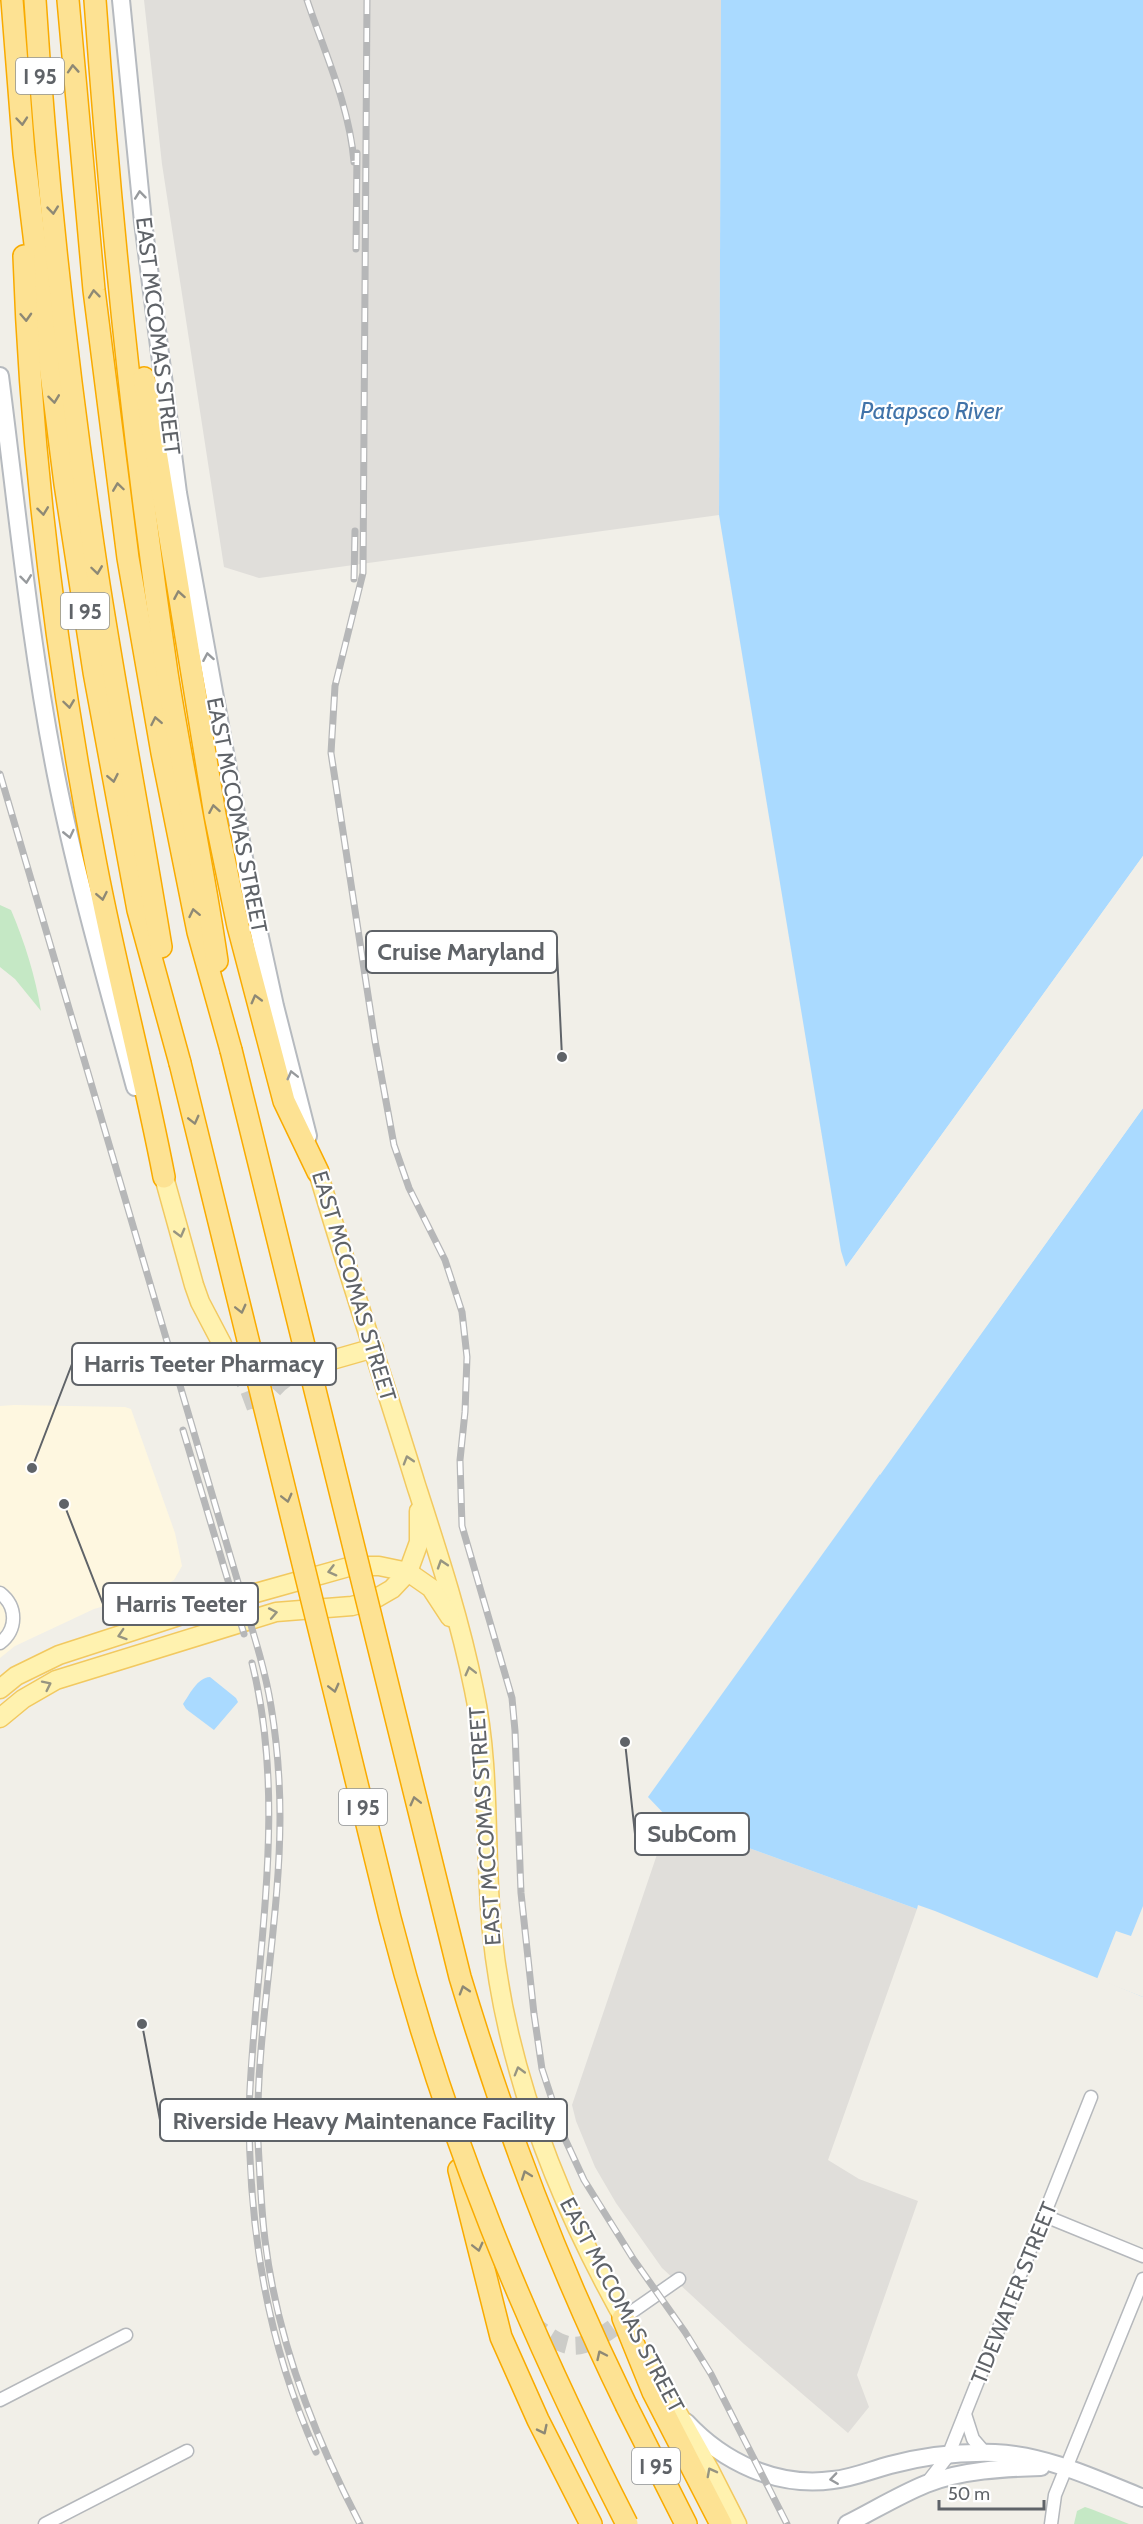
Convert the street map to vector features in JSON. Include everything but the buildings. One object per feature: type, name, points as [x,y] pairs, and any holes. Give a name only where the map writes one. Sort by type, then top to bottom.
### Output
[{"type":"highway","name":"I 95","points":[[12,0],[24,153],[65,484],[94,672],[138,910],[180,1063],[390,1918],[417,2018],[462,2156],[503,2262],[566,2403],[627,2524]]},
{"type":"highway","name":"I 95","points":[[35,0],[52,202],[89,511],[180,1063]]},
{"type":"highway","name":"I 95","points":[[68,0],[91,267],[128,558],[186,878],[198,932],[231,1050],[422,1831],[475,2026],[524,2172],[562,2267],[613,2379],[686,2524]]},
{"type":"highway","name":"I 95","points":[[95,0],[130,385],[157,604],[186,789],[213,928],[231,1050]]},
{"type":"highway","points":[[107,147],[128,256],[152,435],[226,873],[249,972],[284,1101],[318,1172]]},
{"type":"highway","points":[[24,153],[23,249],[29,375],[41,495],[76,760],[98,877],[164,1177]]},
{"type":"highway","points":[[459,2170],[501,2337],[530,2404],[591,2524]]},
{"type":"highway","points":[[618,2323],[721,2524]]},
{"type":"main road","name":"EAST MCCOMAS STREET","points":[[318,1172],[447,1580],[477,1704],[484,1756],[492,1932],[506,2021],[528,2101],[553,2169],[618,2323],[679,2414],[737,2524]]},
{"type":"main road","points":[[164,1177],[194,1285],[200,1302],[222,1344]]},
{"type":"main road","points":[[332,1360],[374,1348]]},
{"type":"main road","points":[[0,1718],[23,1698],[56,1680],[276,1612],[363,1604],[392,1589],[408,1572],[416,1553],[420,1533],[419,1492]]},
{"type":"main road","points":[[0,1689],[16,1676],[59,1655],[298,1580],[360,1565],[408,1572],[425,1583],[438,1596],[461,1641]]},
{"type":"street","name":"EAST MCCOMAS STREET","points":[[121,0],[142,222],[178,493],[238,830],[263,955],[318,1172]]},
{"type":"street","points":[[0,375],[36,655],[56,775],[93,930],[143,1114],[164,1177]]},
{"type":"street","points":[[0,1593],[9,1602],[14,1619],[8,1636],[0,1643]]},
{"type":"street","name":"TIDEWATER STREET","points":[[927,2483],[948,2456],[1091,2097]]},
{"type":"street","points":[[1045,2216],[1143,2256]]},
{"type":"street","points":[[618,2323],[660,2295],[679,2279]]},
{"type":"street","points":[[1051,2524],[1055,2495],[1143,2279]]},
{"type":"street","points":[[0,2400],[126,2335]]},
{"type":"street","points":[[679,2414],[699,2435],[726,2456],[750,2469],[787,2479],[832,2480],[891,2465],[985,2453],[1017,2455],[1066,2468],[1143,2498]]},
{"type":"street","points":[[965,2414],[973,2439],[985,2453]]},
{"type":"street","points":[[45,2524],[187,2451]]},
{"type":"street","points":[[847,2524],[927,2483],[949,2477],[998,2469],[1066,2468]]},
{"type":"shaded area","points":[[144,0],[721,0],[719,515],[259,578],[224,567],[162,164]]},
{"type":"shaded area","points":[[0,1406],[131,1409],[175,1533],[182,1566],[174,1580],[149,1593],[94,1609],[15,1646],[0,1658]]},
{"type":"shaded area","points":[[669,1819],[917,1909],[828,2160],[859,2179],[918,2201],[857,2375],[869,2407],[848,2433],[744,2344],[662,2268],[616,2203],[595,2167],[576,2121],[572,2105]]},
{"type":"green space","points":[[0,905],[11,910],[16,922],[33,972],[41,1011],[15,979],[0,967]]},
{"type":"green space","points":[[1085,2507],[1129,2524],[1074,2524],[1077,2511]]},
{"type":"water","name":"Patapsco River","points":[[721,0],[1143,0],[1143,856],[846,1267],[841,1251],[719,515]]},
{"type":"water","points":[[1143,1108],[1143,1997],[935,1911],[918,1905],[917,1909],[669,1819],[648,1797]]},
{"type":"water","points":[[210,1677],[238,1702],[214,1730],[186,1709],[183,1704],[201,1680]]},
{"type":"pier","points":[[1143,856],[1143,861],[847,1270],[846,1267]]},
{"type":"pier","points":[[1143,1105],[1143,1108],[880,1475],[879,1471]]},
{"type":"pier","points":[[1143,1906],[1143,1997],[1097,1979],[1116,1931],[1131,1936]]},
{"type":"tunnel","points":[[222,1344],[248,1387],[258,1414]]},
{"type":"tunnel","points":[[259,1412],[272,1391],[288,1377],[308,1367],[332,1360]]},
{"type":"tunnel","points":[[528,2322],[551,2338],[569,2345],[588,2343],[613,2328]]},
{"type":"railway","points":[[307,0],[342,99],[354,162]]},
{"type":"railway","points":[[367,0],[363,573],[335,686],[331,753],[375,1041],[394,1145],[409,1188],[445,1260],[462,1312],[467,1357],[460,1460],[462,1526],[512,1698],[521,1893],[542,2069],[565,2139],[584,2180],[634,2260],[685,2332],[711,2374],[787,2524]]},
{"type":"railway","points":[[356,249],[357,153]]},
{"type":"railway","points":[[354,579],[355,531]]},
{"type":"railway","points":[[0,774],[256,1642],[268,1690],[279,1775],[280,1817],[276,1899],[258,2101],[258,2142],[264,2228],[278,2314],[288,2350],[327,2456],[360,2524]]},
{"type":"railway","points":[[183,1430],[244,1634]]},
{"type":"railway","points":[[252,1663],[263,1718],[268,1774],[269,1830],[249,2111],[253,2199],[257,2242],[273,2328],[299,2411],[316,2452]]},
{"type":"place","name":"Cruise Maryland","points":[[562,1057]]},
{"type":"place","name":"Harris Teeter Pharmacy","points":[[32,1468]]},
{"type":"place","name":"Harris Teeter","points":[[64,1504]]},
{"type":"place","name":"SubCom","points":[[625,1742]]},
{"type":"place","name":"Riverside Heavy Maintenance Facility","points":[[142,2024]]}]
